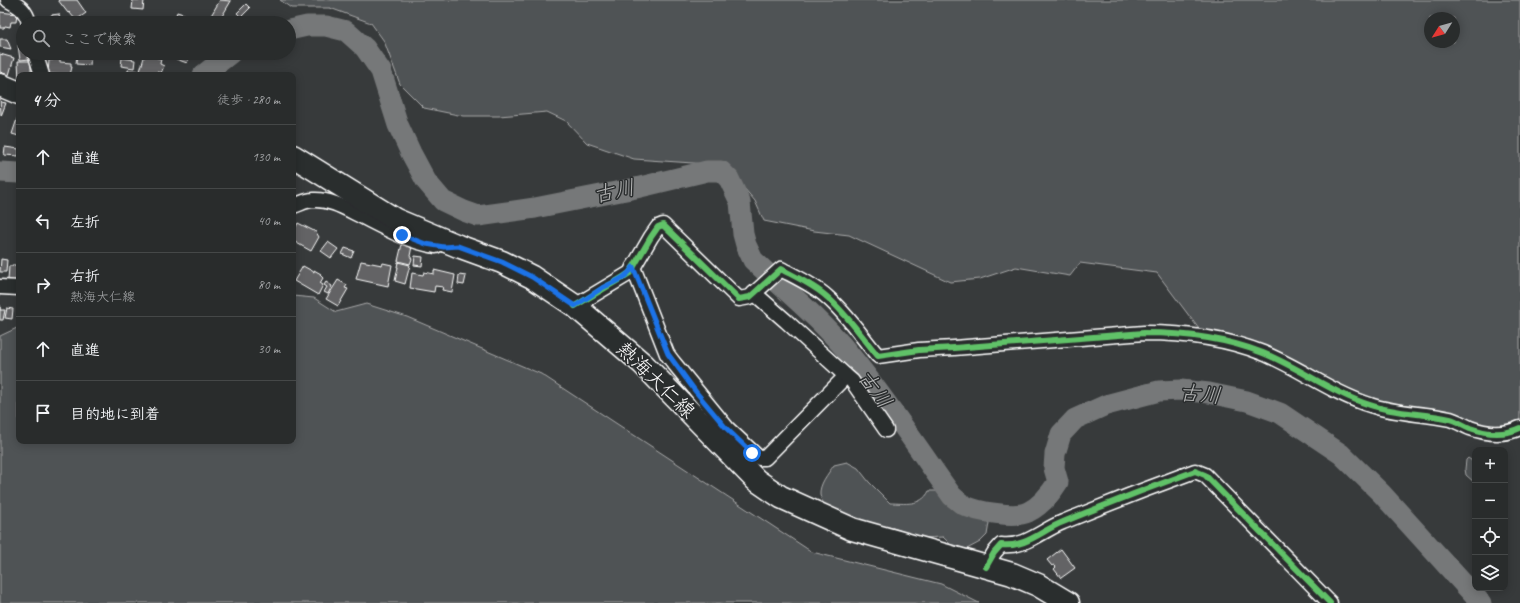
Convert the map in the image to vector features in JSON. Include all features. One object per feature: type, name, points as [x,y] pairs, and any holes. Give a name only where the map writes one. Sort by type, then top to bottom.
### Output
[{"type":"main road","points":[[0,85],[16,92]]},
{"type":"main road","name":"熱海大仁線","points":[[296,158],[396,220],[458,246],[502,262],[532,277],[575,306],[643,364],[756,480],[781,497],[852,529],[1012,574],[1032,582],[1068,603]]},
{"type":"street","points":[[8,0],[23,9],[27,16]]},
{"type":"street","points":[[37,60],[41,72]]},
{"type":"street","points":[[296,205],[309,200],[326,202],[342,207],[386,228],[426,244],[444,247],[458,246]]},
{"type":"street","points":[[575,306],[630,272],[654,232],[662,225],[739,299],[750,297],[778,270],[781,269],[825,295],[856,327],[878,356],[919,350],[1144,333],[1170,333],[1198,336],[1226,341],[1263,353],[1344,395],[1384,410],[1422,414],[1452,420],[1479,431],[1496,434],[1510,433],[1520,428]]},
{"type":"street","points":[[633,267],[668,354],[696,392],[726,428],[759,458],[765,458],[844,379],[845,376]]},
{"type":"street","points":[[0,287],[16,288]]},
{"type":"street","points":[[757,290],[786,321],[852,381],[886,430]]},
{"type":"street","points":[[986,567],[994,553],[1001,545],[1012,546],[1026,542],[1061,522],[1195,471],[1205,475],[1330,603]]},
{"type":"shaded area","points":[[280,0],[1520,0],[1520,424],[1503,431],[1375,404],[1253,342],[1199,329],[1157,273],[1080,263],[1070,276],[1016,267],[980,279],[950,282],[849,235],[814,231],[764,221],[755,201],[722,165],[634,159],[587,143],[566,121],[547,112],[499,116],[463,116],[424,108],[400,84],[384,41],[371,23],[330,8],[291,8]]},
{"type":"shaded area","points":[[296,296],[314,298],[336,312],[366,304],[407,317],[541,374],[812,552],[941,584],[979,603],[0,603],[0,336],[16,328],[16,444],[296,444]]},
{"type":"shaded area","points":[[1468,458],[1472,461],[1472,480],[1466,475],[1466,460]]},
{"type":"shaded area","points":[[847,462],[858,468],[869,482],[890,503],[917,502],[922,500],[929,491],[940,491],[958,507],[980,516],[989,523],[987,535],[980,542],[967,549],[952,546],[943,537],[922,538],[896,529],[863,522],[830,509],[823,503],[820,495],[821,487],[824,479],[834,465]]},
{"type":"building","points":[[58,0],[77,0],[86,13],[82,16],[72,16],[69,12],[68,13]]},
{"type":"building","points":[[133,0],[144,0],[143,10],[132,9]]},
{"type":"building","points":[[220,0],[231,1],[222,16],[211,16]]},
{"type":"building","points":[[246,4],[250,8],[242,16],[237,13]]},
{"type":"building","points":[[0,12],[17,14],[16,22],[11,22],[10,27],[5,26],[4,28],[0,28]]},
{"type":"building","points":[[177,12],[190,16],[176,16]]},
{"type":"building","points":[[59,14],[59,16],[51,16]]},
{"type":"building","points":[[0,39],[7,39],[11,49],[0,47]]},
{"type":"building","points":[[0,54],[14,58],[9,75],[0,72]]},
{"type":"building","points":[[49,60],[60,60],[60,62],[71,63],[71,72],[48,72]]},
{"type":"building","points":[[76,60],[90,60],[90,65],[76,64]]},
{"type":"building","points":[[122,60],[135,60],[134,68],[121,66]]},
{"type":"building","points":[[143,60],[161,60],[160,64],[164,66],[161,72],[140,71]]},
{"type":"building","points":[[179,60],[188,60],[187,63]]},
{"type":"building","points":[[18,61],[31,61],[31,72],[19,72]]},
{"type":"building","points":[[128,70],[138,71],[138,72],[128,72]]},
{"type":"building","points":[[0,99],[1,102],[6,103],[1,116]]},
{"type":"building","points":[[16,122],[16,135],[12,134]]},
{"type":"building","points":[[5,147],[16,149],[16,156],[4,155]]},
{"type":"building","points":[[298,223],[316,232],[319,237],[311,251],[296,243],[296,227]]},
{"type":"building","points":[[328,242],[338,249],[331,258],[321,251]]},
{"type":"building","points":[[402,244],[412,246],[410,256],[412,259],[410,264],[398,261]]},
{"type":"building","points":[[345,248],[354,251],[351,258],[342,254]]},
{"type":"building","points":[[415,256],[423,257],[422,266],[414,265]]},
{"type":"building","points":[[1,259],[7,260],[6,272],[0,272]]},
{"type":"building","points":[[361,261],[382,265],[383,263],[392,265],[388,286],[356,279]]},
{"type":"building","points":[[398,262],[410,265],[405,284],[395,281]]},
{"type":"building","points":[[16,265],[16,281],[8,280],[9,266]]},
{"type":"building","points":[[303,266],[321,274],[320,275],[323,278],[320,283],[323,285],[318,295],[296,282],[296,278]]},
{"type":"building","points":[[434,270],[455,275],[452,292],[442,290],[443,287],[435,286],[434,292],[410,288],[412,273],[423,275],[424,272],[434,274]]},
{"type":"building","points":[[459,275],[466,276],[464,285],[458,284]]},
{"type":"building","points":[[338,280],[347,285],[345,288],[348,289],[338,306],[326,299]]},
{"type":"building","points":[[326,282],[332,286],[328,294],[324,292],[327,287],[324,285]]},
{"type":"building","points":[[7,308],[13,309],[12,319],[5,318]]},
{"type":"building","points":[[0,310],[5,310],[3,320],[0,320]]},
{"type":"building","points":[[1061,549],[1075,568],[1061,578],[1054,569],[1056,567],[1054,565],[1052,566],[1047,560]]},
{"type":"waterway","name":"古川","points":[[296,28],[307,26],[326,26],[346,31],[365,48],[381,71],[398,125],[426,181],[443,201],[478,216],[535,208],[636,188],[707,171],[721,171],[729,179],[740,202],[743,234],[753,260],[816,318],[839,342],[877,389],[952,496],[970,508],[996,513],[1022,514],[1028,512],[1041,503],[1058,482],[1054,468],[1055,454],[1061,434],[1075,419],[1106,405],[1159,391],[1181,390],[1209,393],[1247,401],[1280,413],[1341,454],[1382,494],[1481,603]]},
{"type":"waterway","name":"古川","points":[[207,72],[222,60]]},
{"type":"waterway","name":"古川","points":[[0,172],[16,173]]},
{"type":"cycle path","points":[[575,306],[630,273],[651,237],[658,227],[663,225],[739,299],[750,297],[781,269],[811,285],[841,311],[878,356],[919,350],[1144,333],[1189,335],[1219,340],[1263,353],[1342,394],[1380,408],[1450,419],[1470,428],[1489,433],[1514,431],[1520,428]]},
{"type":"cycle path","points":[[986,567],[994,553],[1001,545],[1018,544],[1034,538],[1055,525],[1195,471],[1205,475],[1330,603]]},
{"type":"route","points":[[402,235],[426,244],[444,247],[458,246],[502,262],[532,277],[575,306],[604,287],[624,277],[633,267],[668,354],[673,362],[726,428],[752,453]]}]
